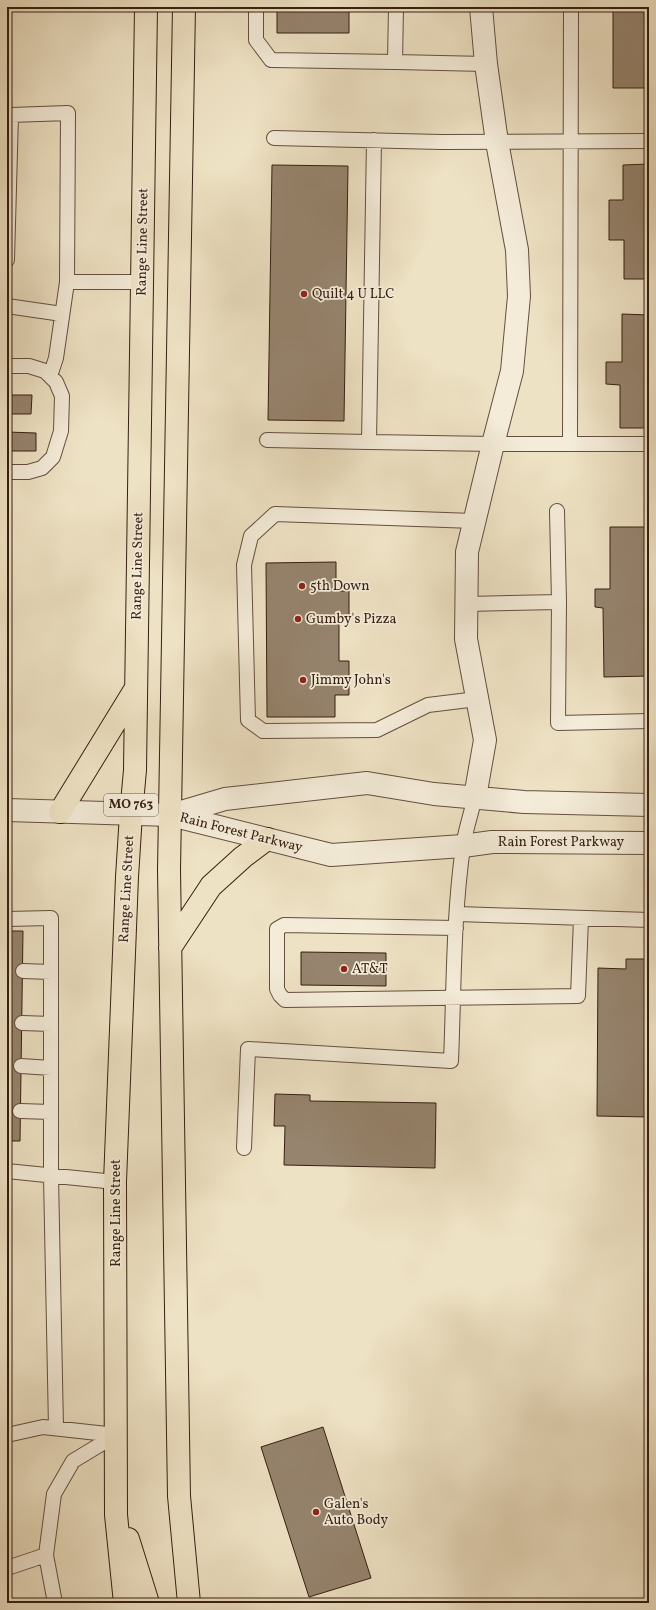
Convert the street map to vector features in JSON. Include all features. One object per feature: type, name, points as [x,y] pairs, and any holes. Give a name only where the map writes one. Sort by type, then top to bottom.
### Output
[{"type":"main road","name":"Range Line Street","points":[[125,1603],[116,1515],[115,1182],[131,814],[135,770],[146,7]]},
{"type":"main road","name":"MO 763","points":[[184,7],[169,870],[179,1496],[189,1603]]},
{"type":"main road","points":[[60,812],[136,687]]},
{"type":"main road","points":[[170,948],[211,886],[243,857],[267,839]]},
{"type":"main road","points":[[116,1498],[148,1603]]},
{"type":"street","points":[[475,797],[485,740],[466,639],[467,552],[492,444],[512,371],[519,296],[517,250],[497,142],[486,64],[481,7]]},
{"type":"street","name":"Rain Forest Parkway","points":[[171,815],[224,798],[367,783],[434,794],[524,802],[649,805]]},
{"type":"street","points":[[7,810],[171,815]]},
{"type":"street","name":"Rain Forest Parkway","points":[[171,815],[331,855],[463,846],[492,842],[649,843]]},
{"type":"lane","points":[[256,7],[256,40],[271,60],[486,64]]},
{"type":"lane","points":[[395,62],[396,7]]},
{"type":"lane","points":[[570,444],[571,7]]},
{"type":"lane","points":[[7,260],[11,115],[68,113],[67,282],[56,358],[50,376]]},
{"type":"lane","points":[[274,138],[497,142],[649,140]]},
{"type":"lane","points":[[369,442],[374,140]]},
{"type":"lane","points":[[67,282],[142,282]]},
{"type":"lane","points":[[7,306],[62,314]]},
{"type":"lane","points":[[7,366],[29,366],[45,371],[56,382],[62,396],[61,431],[53,457],[42,468],[28,472],[7,472]]},
{"type":"lane","points":[[267,440],[492,444],[649,444]]},
{"type":"lane","points":[[557,511],[559,602],[558,723],[649,721]]},
{"type":"lane","points":[[474,521],[275,514],[252,536],[244,565],[248,720],[263,731],[377,730],[428,705],[477,699]]},
{"type":"lane","points":[[467,604],[559,602]]},
{"type":"lane","points":[[244,1148],[248,1049],[451,1061],[456,928],[463,846],[475,797]]},
{"type":"lane","points":[[458,914],[649,920]]},
{"type":"lane","points":[[7,919],[51,918],[51,1176],[56,1428]]},
{"type":"lane","points":[[456,928],[284,925],[277,929],[276,989],[285,1000],[578,996],[581,918]]},
{"type":"lane","points":[[23,971],[51,972]]},
{"type":"lane","points":[[22,1023],[51,1024]]},
{"type":"lane","points":[[21,1066],[51,1068]]},
{"type":"lane","points":[[20,1111],[51,1112]]},
{"type":"lane","points":[[7,1171],[115,1182]]},
{"type":"lane","points":[[7,1435],[43,1427],[116,1435]]},
{"type":"lane","points":[[55,1603],[46,1555],[54,1494],[73,1461],[116,1435]]},
{"type":"lane","points":[[7,1568],[46,1555]]},
{"type":"building","points":[[277,7],[349,7],[349,33],[277,33]]},
{"type":"building","points":[[613,7],[649,7],[649,88],[613,88]]},
{"type":"building","points":[[649,164],[649,279],[624,279],[624,240],[609,240],[609,200],[623,200],[623,165]]},
{"type":"building","points":[[272,165],[348,166],[344,421],[268,420]]},
{"type":"building","points":[[622,314],[649,315],[649,428],[620,428],[620,385],[606,384],[606,362],[622,362]]},
{"type":"building","points":[[7,395],[32,395],[31,414],[7,414]]},
{"type":"building","points":[[7,432],[36,433],[36,451],[7,451]]},
{"type":"building","points":[[610,527],[649,527],[649,676],[604,677],[603,608],[595,607],[595,589],[610,589]]},
{"type":"building","points":[[336,562],[336,591],[349,591],[349,617],[339,617],[339,661],[349,661],[349,695],[335,695],[335,717],[267,717],[266,563]]},
{"type":"building","points":[[7,931],[23,931],[20,1141],[7,1141]]},
{"type":"building","name":"AT&T","points":[[301,952],[386,953],[386,986],[301,985]]},
{"type":"building","points":[[626,959],[649,959],[649,1117],[597,1116],[598,968],[626,969]]},
{"type":"building","points":[[275,1094],[310,1095],[310,1101],[436,1103],[435,1168],[284,1165],[285,1126],[274,1126]]},
{"type":"building","name":"Galen's Auto Body","points":[[323,1427],[371,1578],[309,1597],[261,1447]]},
{"type":"place","name":"Quilt 4 U LLC","points":[[304,294]]},
{"type":"place","name":"5th Down","points":[[302,586]]},
{"type":"place","name":"Gumby's Pizza","points":[[298,619]]},
{"type":"place","name":"Jimmy John's","points":[[303,680]]},
{"type":"place","name":"AT&T","points":[[344,969]]},
{"type":"place","name":"Galen's Auto Body","points":[[316,1512]]}]
